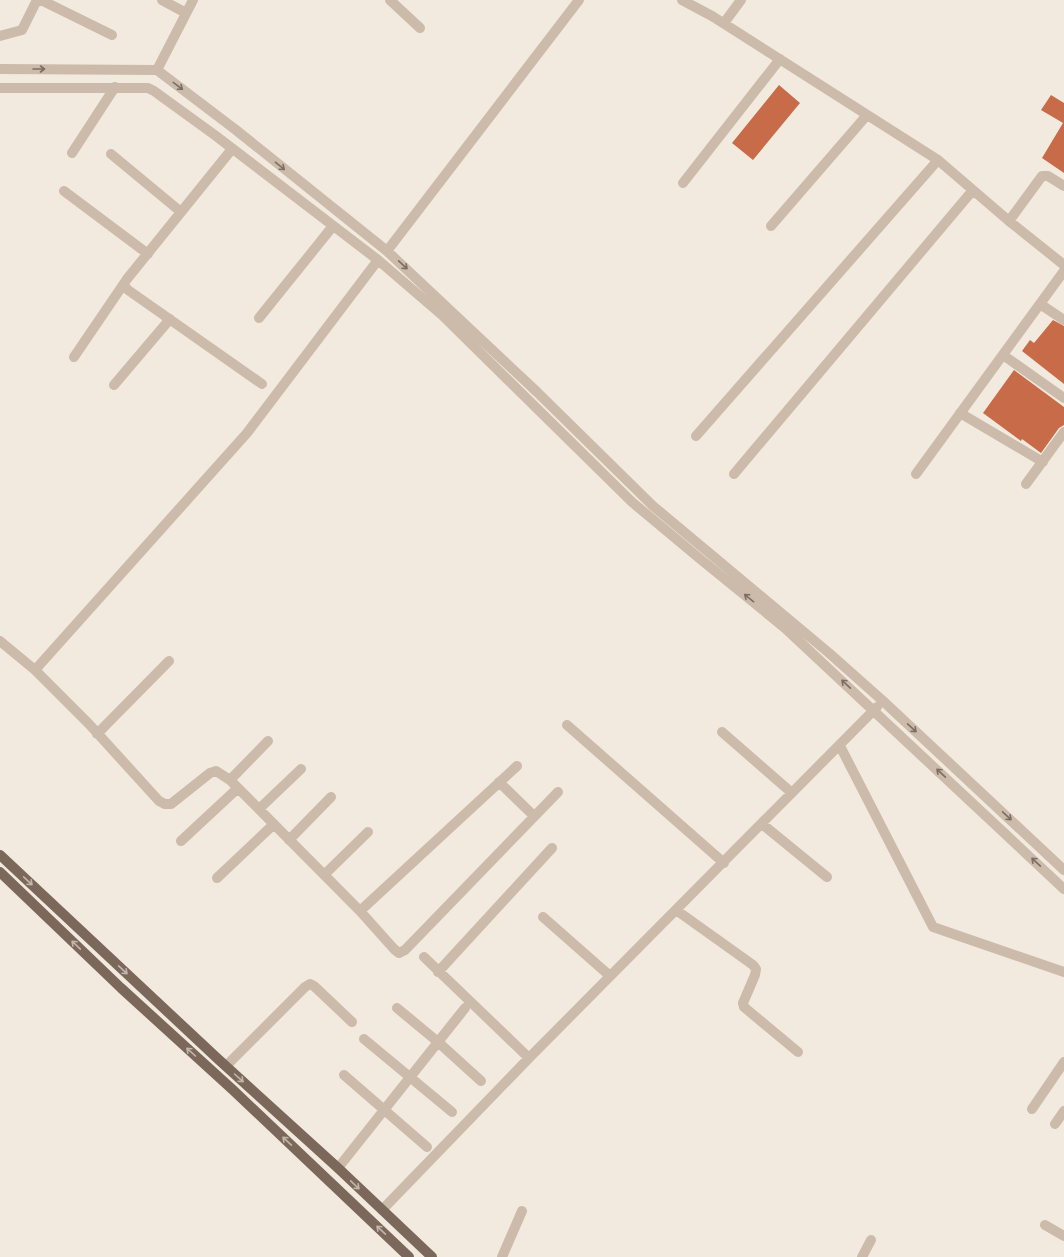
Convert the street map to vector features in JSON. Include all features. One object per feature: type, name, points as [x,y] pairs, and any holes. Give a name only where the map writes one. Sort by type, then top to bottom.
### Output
[{"type":"main road","points":[[0,855],[432,1257]]},
{"type":"main road","points":[[0,872],[121,988],[233,1090],[410,1257]]},
{"type":"street","points":[[0,36],[22,30],[36,0]]},
{"type":"street","points":[[41,0],[112,35]]},
{"type":"street","points":[[162,0],[186,13]]},
{"type":"street","points":[[157,70],[193,0]]},
{"type":"street","points":[[390,0],[420,28]]},
{"type":"street","points":[[387,251],[579,0]]},
{"type":"street","points":[[682,0],[712,16],[938,160],[1009,221],[1064,265]]},
{"type":"street","points":[[724,24],[741,0]]},
{"type":"street","points":[[683,183],[780,59]]},
{"type":"street","points":[[0,69],[157,70],[236,130],[387,251],[537,392],[653,506],[829,653],[883,701],[1064,870]]},
{"type":"street","points":[[0,88],[148,88],[232,149],[378,260],[446,318],[632,502],[692,553],[785,628],[1064,889]]},
{"type":"street","points":[[72,153],[115,88]]},
{"type":"street","points":[[771,226],[867,115]]},
{"type":"street","points":[[74,357],[124,284],[232,149]]},
{"type":"street","points":[[111,154],[181,212]]},
{"type":"street","points":[[696,436],[938,160]]},
{"type":"street","points":[[1009,221],[1042,176],[1048,176],[1064,186]]},
{"type":"street","points":[[734,474],[973,190]]},
{"type":"street","points":[[64,191],[148,254]]},
{"type":"street","points":[[259,318],[333,226]]},
{"type":"street","points":[[35,670],[247,433],[378,260]]},
{"type":"street","points":[[916,474],[1064,271]]},
{"type":"street","points":[[124,284],[128,290],[262,384]]},
{"type":"street","points":[[1040,304],[1064,320]]},
{"type":"street","points":[[114,384],[170,319]]},
{"type":"street","points":[[1002,355],[1064,398]]},
{"type":"street","points":[[960,413],[1042,462]]},
{"type":"street","points":[[1026,484],[1064,432]]},
{"type":"street","points":[[0,641],[35,670],[97,734],[158,801],[165,804],[172,804],[210,773],[216,771],[230,780],[400,953],[405,950],[558,792]]},
{"type":"street","points":[[97,734],[168,661]]},
{"type":"street","points":[[382,1210],[529,1058],[883,701]]},
{"type":"street","points":[[567,725],[724,862]]},
{"type":"street","points":[[722,732],[792,793]]},
{"type":"street","points":[[230,780],[268,741]]},
{"type":"street","points":[[840,746],[933,927],[1064,972]]},
{"type":"street","points":[[360,911],[517,766]]},
{"type":"street","points":[[259,809],[301,769]]},
{"type":"street","points":[[499,782],[534,816]]},
{"type":"street","points":[[181,841],[238,788]]},
{"type":"street","points":[[289,840],[332,797]]},
{"type":"street","points":[[217,878],[274,824]]},
{"type":"street","points":[[762,824],[827,877]]},
{"type":"street","points":[[324,875],[368,832]]},
{"type":"street","points":[[438,972],[552,848]]},
{"type":"street","points":[[676,910],[753,965],[756,969],[755,975],[743,1003],[744,1007],[798,1052]]},
{"type":"street","points":[[543,917],[610,976]]},
{"type":"street","points":[[424,958],[529,1058]]},
{"type":"street","points":[[226,1066],[305,987],[310,984],[314,986],[352,1022]]},
{"type":"street","points":[[397,1008],[438,1042],[481,1081]]},
{"type":"street","points":[[338,1168],[465,1008]]},
{"type":"street","points":[[364,1038],[452,1112]]},
{"type":"street","points":[[1032,1109],[1064,1062]]},
{"type":"street","points":[[344,1075],[427,1147]]},
{"type":"street","points":[[1055,1124],[1064,1111]]},
{"type":"street","points":[[502,1257],[522,1211]]},
{"type":"street","points":[[1045,1225],[1064,1236]]},
{"type":"street","points":[[862,1257],[871,1240]]},
{"type":"building","points":[[779,85],[800,103],[753,160],[732,143]]},
{"type":"building","points":[[1051,95],[1064,103],[1064,173],[1042,158],[1063,123],[1041,110]]},
{"type":"building","points":[[1053,320],[1064,326],[1064,384],[1022,351],[1030,340],[1034,343]]},
{"type":"building","points":[[1014,370],[1064,407],[1064,425],[1059,428],[1041,453],[1022,439],[1021,441],[983,413]]}]
